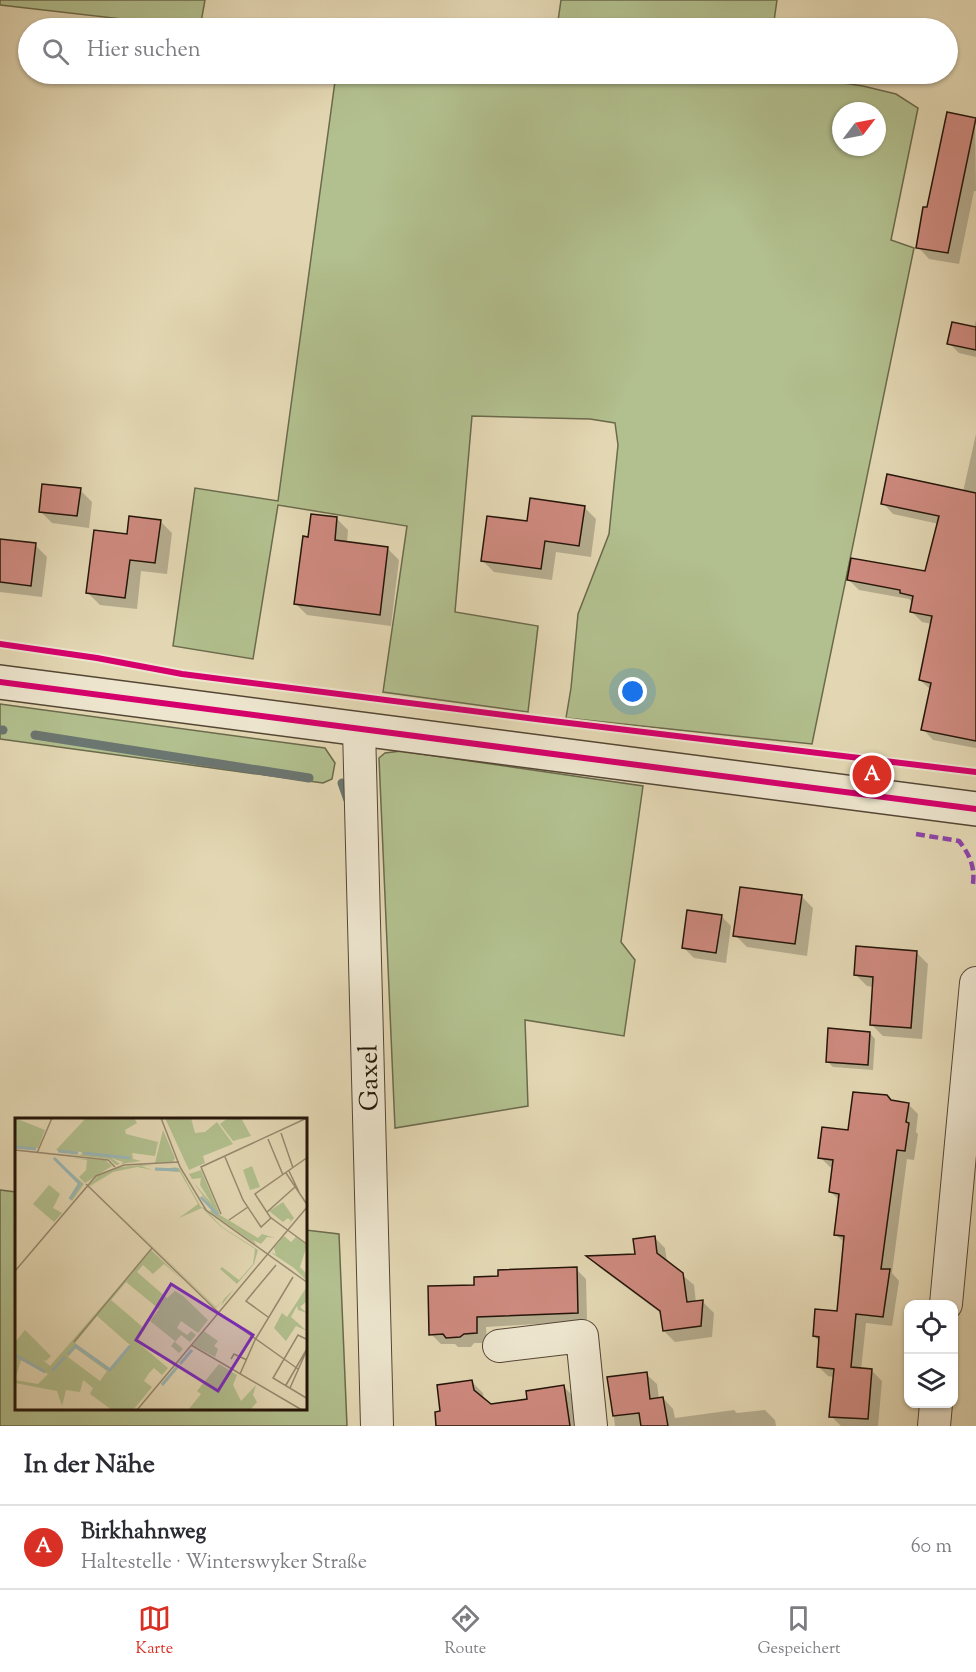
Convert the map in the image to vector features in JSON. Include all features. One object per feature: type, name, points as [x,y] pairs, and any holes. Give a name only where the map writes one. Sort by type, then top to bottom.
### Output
[{"type":"street","points":[[0,682],[920,804],[976,809]]},
{"type":"street","name":"Gaxel","points":[[359,729],[377,1426]]},
{"type":"street","points":[[946,1300],[976,983]]},
{"type":"street","points":[[499,1346],[582,1336],[591,1426]]},
{"type":"street","points":[[934,1426],[936,1408]]},
{"type":"green space","points":[[0,0],[205,0],[202,18],[113,18],[0,5]]},
{"type":"green space","points":[[561,0],[777,0],[774,18],[558,18]]},
{"type":"green space","points":[[335,84],[850,84],[896,94],[918,108],[891,240],[914,248],[812,744],[566,718],[578,614],[609,534],[618,445],[615,423],[590,419],[472,416],[455,612],[538,626],[528,712],[383,692],[407,526],[278,505],[253,659],[173,646],[195,488],[278,501]]},
{"type":"green space","points":[[0,704],[325,748],[335,763],[332,779],[323,783],[0,739]]},
{"type":"green space","points":[[401,751],[643,786],[621,942],[635,960],[624,1036],[525,1020],[528,1106],[395,1128],[379,758],[385,753]]},
{"type":"green space","points":[[0,1190],[15,1192],[15,1411],[308,1411],[308,1230],[339,1234],[347,1426],[0,1426]]},
{"type":"building","points":[[947,112],[976,118],[948,253],[916,248],[923,207],[927,207]]},
{"type":"building","points":[[952,322],[976,327],[976,350],[947,344]]},
{"type":"building","points":[[887,474],[976,493],[976,741],[921,730],[931,683],[919,680],[932,616],[910,612],[913,596],[900,593],[900,590],[847,580],[851,558],[925,571],[939,516],[881,504]]},
{"type":"building","points":[[42,484],[81,488],[77,516],[39,512]]},
{"type":"building","points":[[530,498],[585,506],[579,546],[545,541],[541,569],[481,561],[487,516],[527,521]]},
{"type":"building","points":[[311,514],[337,517],[335,540],[388,547],[380,615],[294,604],[303,536],[308,537]]},
{"type":"building","points":[[129,516],[161,520],[155,563],[130,560],[125,598],[86,593],[94,530],[127,534]]},
{"type":"building","points":[[0,539],[36,543],[31,586],[0,582]]},
{"type":"building","points":[[740,887],[802,895],[795,944],[733,936]]},
{"type":"building","points":[[687,910],[722,915],[716,953],[682,948]]},
{"type":"building","points":[[856,946],[917,951],[911,1028],[870,1025],[873,977],[854,975]]},
{"type":"building","points":[[828,1028],[870,1032],[868,1065],[826,1062]]},
{"type":"building","points":[[853,1092],[887,1095],[891,1100],[909,1103],[905,1151],[897,1150],[881,1269],[890,1269],[883,1317],[856,1314],[851,1367],[872,1369],[868,1419],[829,1417],[834,1369],[817,1367],[819,1337],[813,1336],[815,1309],[837,1311],[844,1236],[834,1235],[839,1194],[829,1192],[833,1160],[818,1158],[822,1127],[848,1130]]},
{"type":"building","points":[[655,1236],[657,1253],[683,1273],[687,1302],[703,1300],[701,1326],[663,1331],[660,1311],[586,1256],[635,1254],[633,1239]]},
{"type":"building","points":[[577,1267],[578,1313],[477,1317],[477,1333],[446,1338],[443,1334],[429,1335],[428,1286],[474,1285],[474,1277],[498,1276],[498,1270]]},
{"type":"building","points":[[647,1372],[650,1399],[663,1397],[668,1426],[641,1426],[639,1413],[613,1416],[607,1377]]},
{"type":"building","points":[[472,1380],[474,1390],[491,1404],[527,1399],[526,1391],[564,1385],[570,1426],[436,1426],[435,1412],[440,1411],[437,1385]]},
{"type":"waterway","points":[[35,735],[309,778]]},
{"type":"waterway","points":[[342,783],[348,800]]},
{"type":"marked path","points":[[916,834],[959,841],[971,861],[973,884]]},
{"type":"cycle path","points":[[0,644],[97,658],[182,674],[976,772]]},
{"type":"cycle path","points":[[0,682],[976,809]]},
{"type":"place","name":"Birkhahnweg","points":[[872,775]]}]
